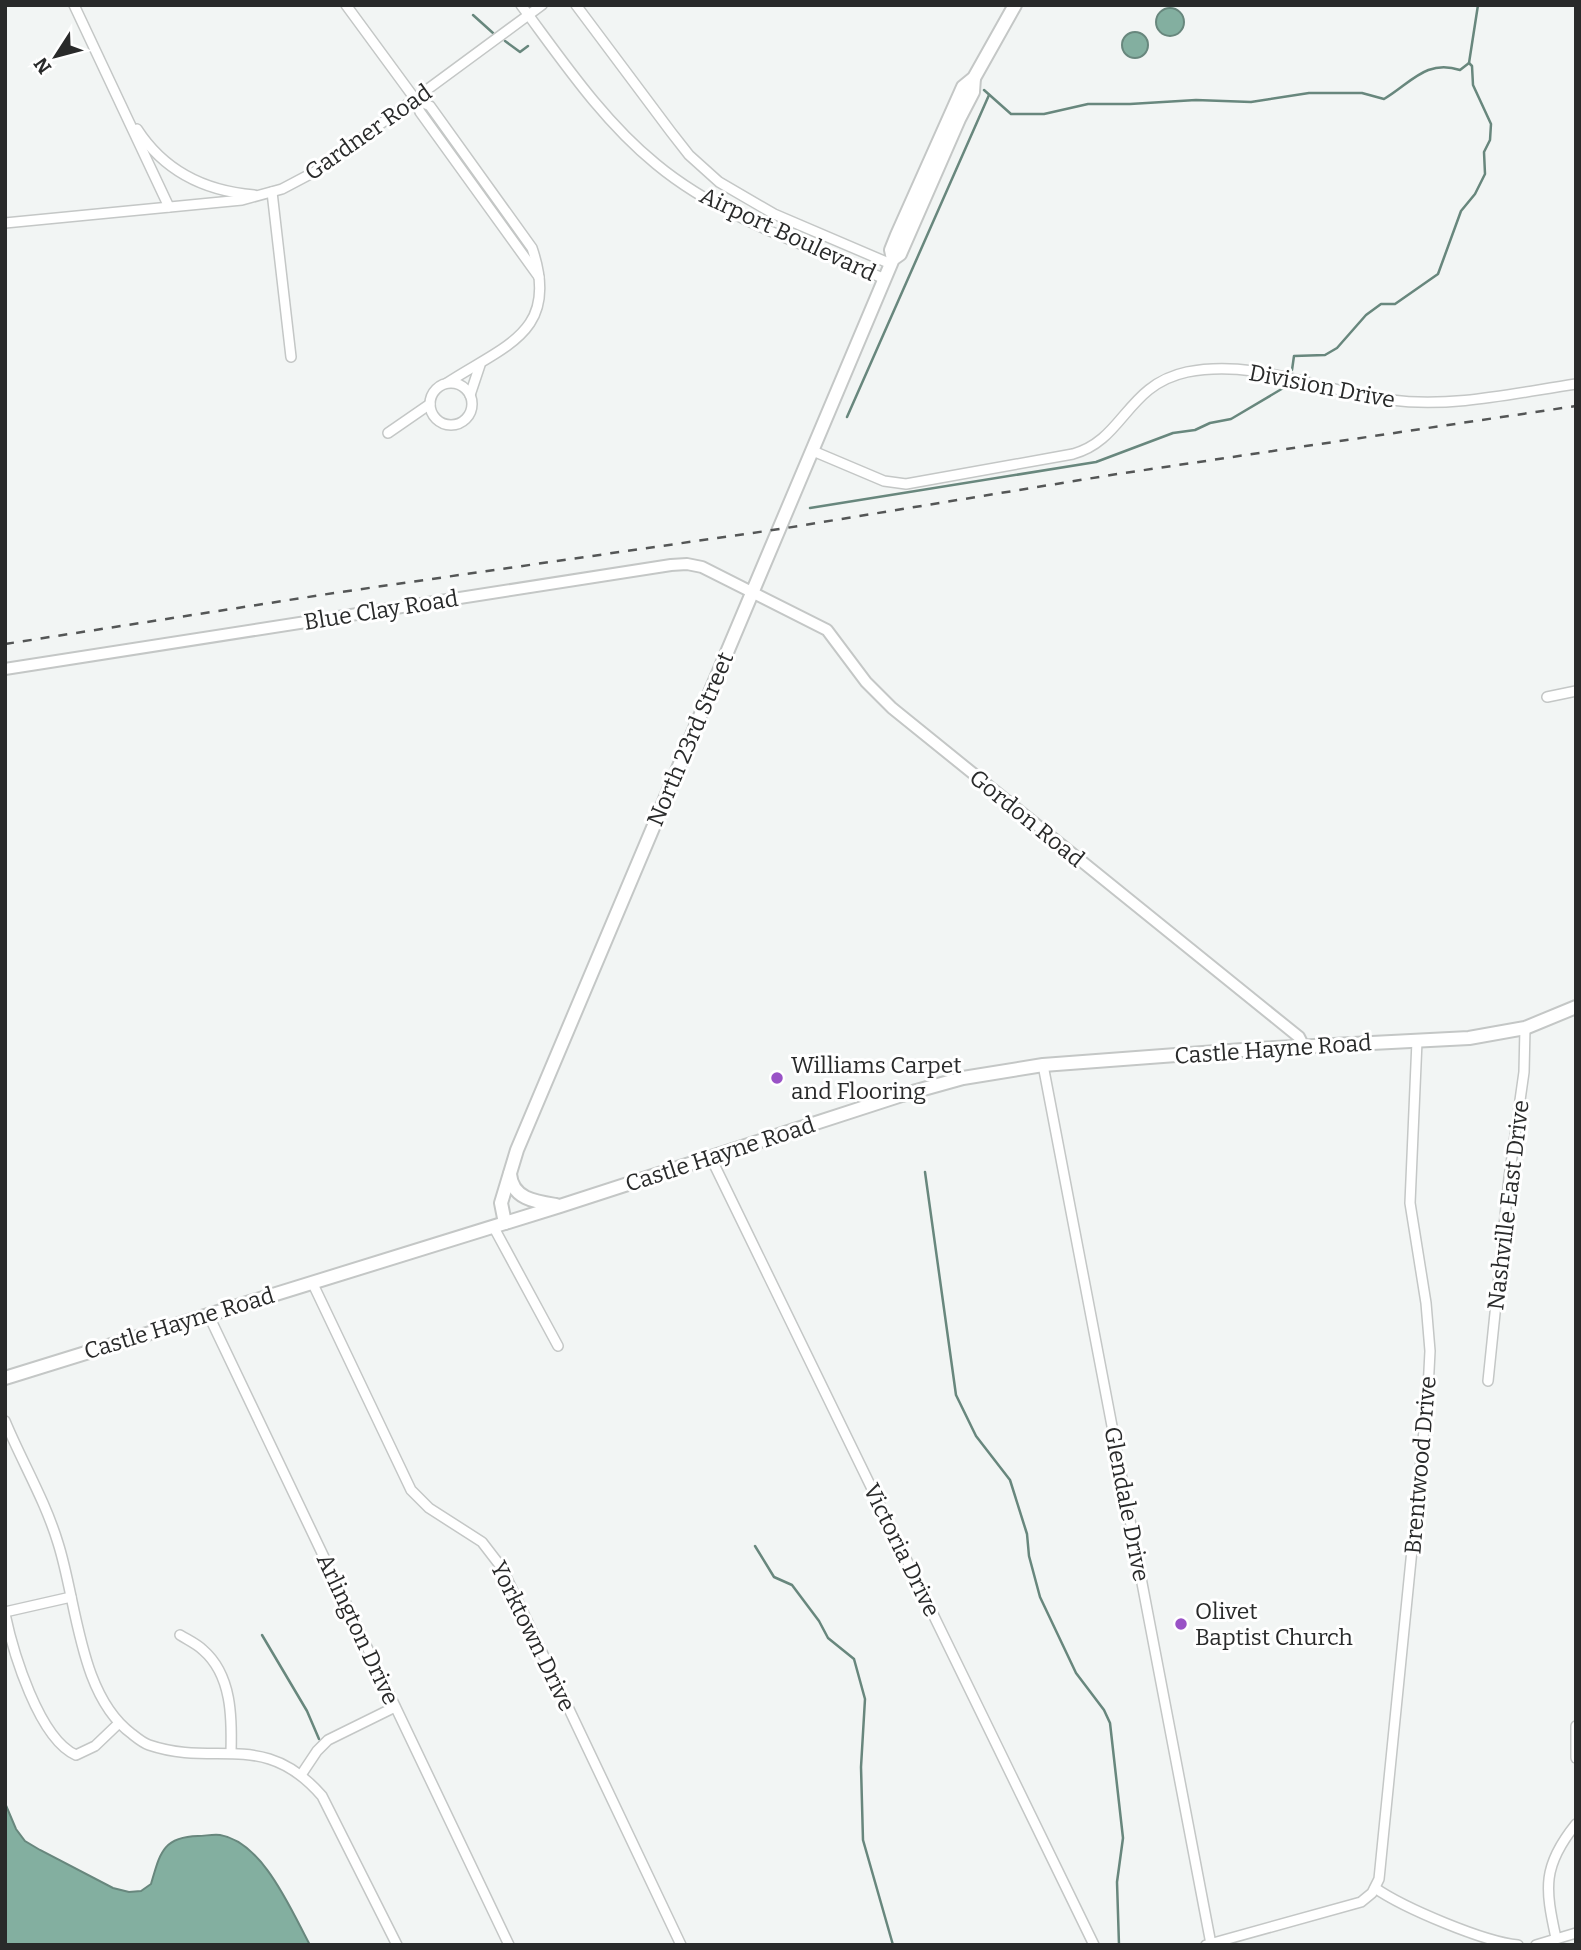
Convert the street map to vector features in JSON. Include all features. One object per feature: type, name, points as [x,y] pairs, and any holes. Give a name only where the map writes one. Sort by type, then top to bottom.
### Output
[{"type":"main road","name":"North 23rd Street","points":[[499,1224],[501,1203],[511,1167],[885,279],[892,262],[891,250],[897,235],[963,87],[974,78],[1015,5]]},
{"type":"main road","name":"Castle Hayne Road","points":[[5,1378],[560,1206],[940,1083],[995,1071],[1043,1065],[1469,1038],[1525,1028],[1576,1007]]},
{"type":"main road","points":[[511,1167],[510,1178],[518,1193],[534,1202],[560,1206]]},
{"type":"street","points":[[74,5],[169,208]]},
{"type":"street","points":[[346,5],[539,278],[541,293],[538,310],[516,340],[480,365],[435,390],[430,404],[388,433]]},
{"type":"street","name":"Airport Boulevard","points":[[521,5],[593,100],[636,147],[670,176],[732,212],[885,279]]},
{"type":"street","name":"Gardner Road","points":[[5,223],[242,200],[267,194],[318,170],[542,5]]},
{"type":"street","name":"Airport Boulevard","points":[[576,5],[689,155],[719,182],[774,214],[892,262]]},
{"type":"street","points":[[119,102],[143,139],[167,163],[190,180],[236,194],[267,194],[292,357]]},
{"type":"street","points":[[470,395],[480,365]]},
{"type":"street","name":"Division Drive","points":[[813,451],[884,481],[906,484],[1073,454],[1103,439],[1130,406],[1151,386],[1172,376],[1201,370],[1263,372],[1414,403],[1450,402],[1576,384]]},
{"type":"street","points":[[430,404],[435,417],[446,425],[460,424],[470,415],[470,395],[461,385],[447,383]]},
{"type":"street","name":"Blue Clay Road","points":[[5,669],[671,565],[702,567],[752,592]]},
{"type":"street","name":"Gordon Road","points":[[752,592],[827,630],[866,682],[892,708],[1299,1037],[1304,1047]]},
{"type":"street","points":[[1547,697],[1576,691]]},
{"type":"street","name":"Nashville East Drive","points":[[1488,1381],[1509,1178],[1524,1072],[1525,1028]]},
{"type":"street","name":"Brentwood Drive","points":[[1375,1888],[1381,1861],[1430,1350],[1426,1303],[1410,1203],[1417,1041]]},
{"type":"street","name":"Glendale Drive","points":[[1043,1065],[1209,1944]]},
{"type":"street","name":"Victoria Drive","points":[[710,1156],[1094,1945]]},
{"type":"street","points":[[499,1224],[558,1346]]},
{"type":"street","name":"Yorktown Drive","points":[[312,1282],[411,1490],[429,1507],[482,1542],[502,1568],[681,1945]]},
{"type":"street","name":"Arlington Drive","points":[[208,1314],[509,1945]]},
{"type":"street","points":[[5,1421],[46,1510],[59,1545],[90,1668],[106,1706],[118,1724],[146,1745],[195,1753],[261,1755],[301,1775],[322,1796],[397,1945]]},
{"type":"street","points":[[71,1597],[5,1613],[21,1672],[43,1720],[64,1750],[76,1755],[95,1746],[118,1724]]},
{"type":"street","points":[[180,1635],[203,1650],[214,1662],[224,1683],[232,1712],[231,1752]]},
{"type":"street","points":[[301,1775],[328,1740],[395,1707]]},
{"type":"street","points":[[1576,1726],[1576,1758]]},
{"type":"street","points":[[1556,1938],[1547,1883],[1561,1842],[1576,1824]]},
{"type":"street","points":[[1209,1944],[1349,1906],[1366,1899],[1375,1888],[1391,1899],[1478,1935],[1511,1944]]},
{"type":"street","points":[[1536,1945],[1576,1933]]},
{"type":"shaded area","points":[[1170,8],[1180,12],[1184,22],[1180,32],[1170,36],[1160,32],[1156,22],[1160,12]]},
{"type":"shaded area","points":[[1135,32],[1144,36],[1148,45],[1144,54],[1135,58],[1126,54],[1122,45],[1126,36]]},
{"type":"shaded area","points":[[5,1803],[16,1829],[25,1841],[113,1888],[129,1892],[141,1891],[151,1884],[164,1849],[177,1840],[220,1835],[235,1840],[250,1850],[274,1880],[310,1945],[5,1945]]},
{"type":"waterway","points":[[1292,370],[1294,356],[1325,355],[1337,348],[1366,315],[1381,304],[1395,304],[1438,274],[1461,211],[1475,194],[1485,174],[1484,152],[1490,140],[1491,124],[1473,85],[1472,66],[1469,63],[1478,5]]},
{"type":"waterway","points":[[473,15],[493,33]]},
{"type":"waterway","points":[[505,41],[520,52],[528,46]]},
{"type":"waterway","points":[[984,90],[1011,114],[1044,114],[1088,104],[1196,100],[1251,102],[1309,93],[1362,93],[1384,99],[1428,70],[1448,67],[1460,70],[1469,63]]},
{"type":"waterway","points":[[847,417],[989,95]]},
{"type":"waterway","points":[[810,508],[1096,462],[1173,433],[1195,430],[1210,423],[1231,419],[1290,384]]},
{"type":"waterway","points":[[925,1172],[956,1395],[976,1436],[1010,1480],[1027,1534],[1029,1556],[1040,1597],[1076,1673],[1104,1710],[1110,1723],[1123,1838],[1117,1882],[1119,1945]]},
{"type":"waterway","points":[[755,1546],[774,1577],[792,1585],[819,1621],[828,1638],[854,1659],[865,1699],[861,1767],[863,1840],[893,1945]]},
{"type":"waterway","points":[[262,1635],[307,1711],[319,1739]]},
{"type":"railway","points":[[5,644],[334,593],[780,529],[1111,475],[1576,406]]},
{"type":"place","name":"Williams Carpet and Flooring","points":[[777,1078]]},
{"type":"place","name":"Olivet Baptist Church","points":[[1181,1624]]}]
